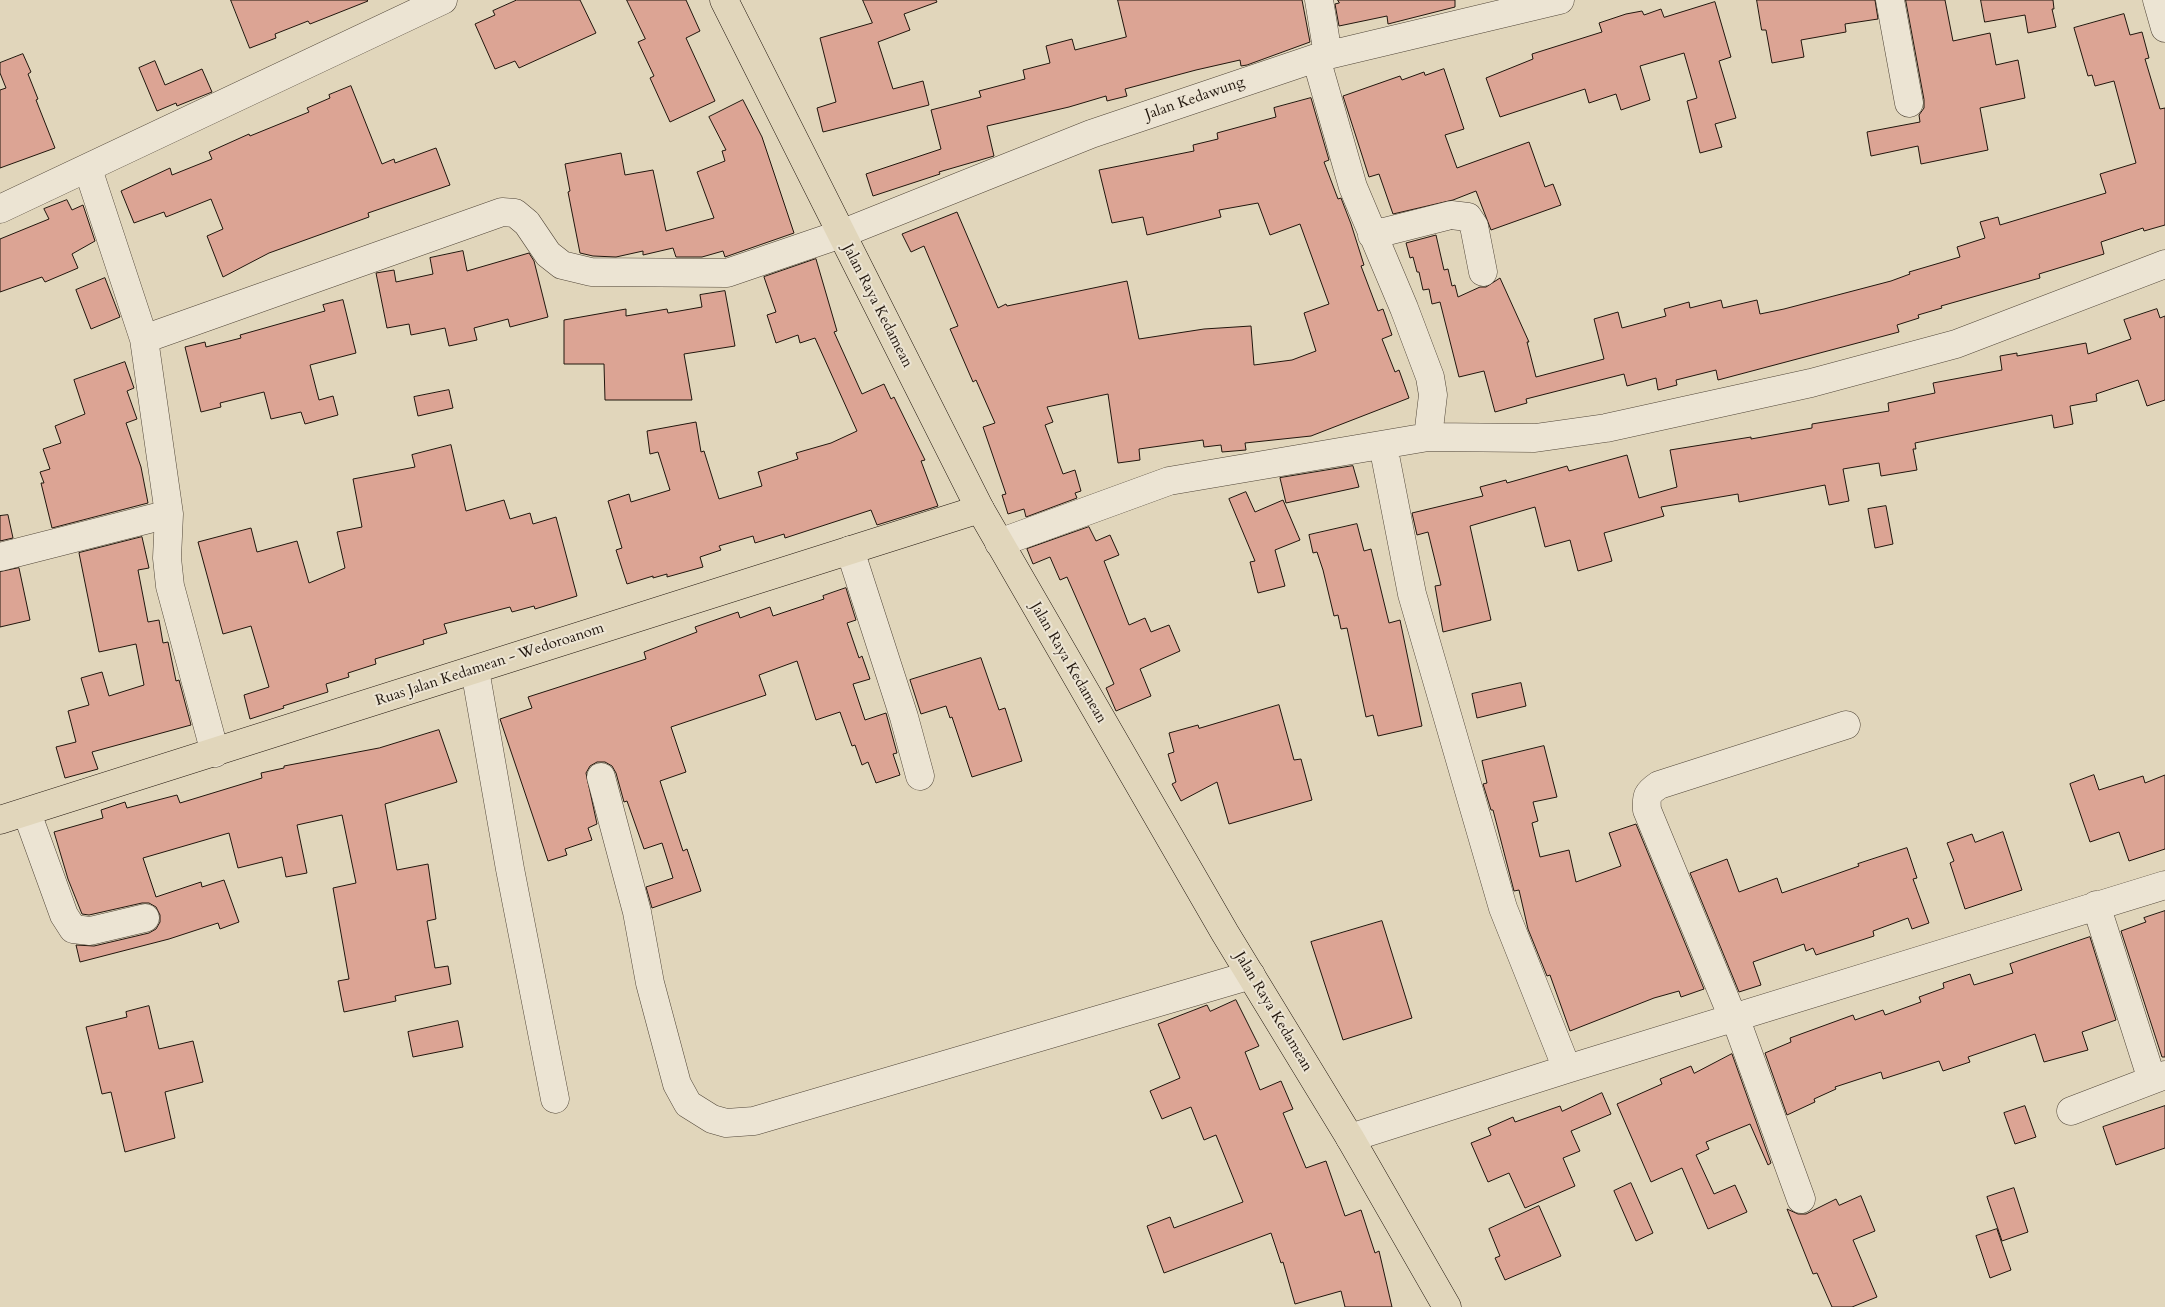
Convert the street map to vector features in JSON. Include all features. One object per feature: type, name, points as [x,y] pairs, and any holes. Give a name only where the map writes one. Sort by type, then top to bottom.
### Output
[{"type":"main road","name":"Jalan Raya Kedamean","points":[[724,0],[980,509],[1251,975],[1350,1138],[1446,1307]]},
{"type":"main road","name":"Ruas Jalan Kedamean - Wedoroanom","points":[[0,820],[980,509]]},
{"type":"street","points":[[0,209],[443,0]]},
{"type":"street","points":[[1319,0],[1322,57],[1353,188],[1404,308],[1430,377],[1433,395],[1428,437]]},
{"type":"street","name":"Jalan Kedawung","points":[[144,339],[502,212],[514,213],[527,223],[548,254],[562,264],[591,272],[727,273],[841,234],[1091,134],[1322,57],[1560,0]]},
{"type":"street","points":[[1890,0],[1909,103]]},
{"type":"street","points":[[2157,0],[2165,28]]},
{"type":"street","points":[[88,169],[144,339],[169,514],[167,558],[170,586],[215,753]]},
{"type":"street","points":[[1372,235],[1452,215],[1468,217],[1474,226],[1484,272]]},
{"type":"street","points":[[1000,543],[1169,481],[1428,437],[1535,438],[1606,428],[1811,383],[1956,344],[2165,264]]},
{"type":"street","points":[[1383,445],[1412,594],[1503,908],[1567,1069]]},
{"type":"street","points":[[0,557],[169,514]]},
{"type":"street","points":[[850,550],[904,717],[920,776]]},
{"type":"street","points":[[475,670],[510,869],[555,1099]]},
{"type":"street","points":[[1801,1199],[1734,1018],[1647,810],[1646,797],[1650,791],[1659,785],[1846,725]]},
{"type":"street","points":[[602,777],[636,912],[650,983],[677,1084],[688,1104],[712,1118],[726,1123],[754,1121],[769,1117],[1251,975]]},
{"type":"street","points":[[27,813],[64,915],[73,929],[90,931],[145,918]]},
{"type":"street","points":[[1350,1138],[1567,1069],[2165,885]]},
{"type":"street","points":[[2070,1111],[2159,1078],[2096,906]]},
{"type":"building","points":[[231,0],[368,1],[310,24],[308,21],[275,34],[276,38],[250,48]]},
{"type":"building","points":[[517,0],[580,0],[596,33],[519,68],[515,61],[495,69],[475,24],[495,15],[493,11]]},
{"type":"building","points":[[627,0],[686,0],[700,31],[686,38],[715,101],[670,122],[650,78],[654,76],[638,42],[645,39]]},
{"type":"building","points":[[863,0],[936,0],[937,2],[904,14],[910,30],[878,42],[893,89],[923,81],[929,105],[823,132],[817,108],[836,102],[820,38],[872,23]]},
{"type":"building","points":[[1118,0],[1302,0],[1310,42],[1247,65],[1241,66],[1240,60],[1196,70],[1125,89],[1127,96],[1107,101],[1106,96],[1069,107],[987,126],[994,156],[939,172],[940,174],[873,196],[866,174],[941,149],[931,110],[981,97],[979,91],[1025,79],[1023,70],[1050,63],[1046,46],[1072,39],[1075,50],[1126,37]]},
{"type":"building","points":[[1338,0],[1455,0],[1455,7],[1388,24],[1387,16],[1339,26],[1335,4],[1339,3]]},
{"type":"building","points":[[1757,0],[1875,0],[1878,19],[1845,24],[1846,32],[1801,40],[1804,57],[1772,63],[1766,30],[1762,30]]},
{"type":"building","points":[[1906,0],[1945,0],[1953,41],[1990,33],[1996,65],[2018,60],[2025,98],[1980,108],[1988,150],[1921,164],[1918,146],[1871,156],[1867,132],[1920,122],[1919,115],[1924,108]]},
{"type":"building","points":[[1981,0],[2053,0],[2054,9],[2052,9],[2056,27],[2028,33],[2025,15],[1985,22]]},
{"type":"building","points":[[1715,2],[1731,57],[1719,61],[1736,118],[1715,124],[1722,147],[1700,153],[1687,101],[1697,98],[1684,53],[1640,66],[1650,100],[1621,110],[1616,94],[1589,103],[1585,89],[1500,117],[1486,78],[1533,59],[1532,54],[1602,32],[1599,23],[1626,14],[1642,11],[1644,15],[1661,9],[1664,17]]},
{"type":"building","points":[[2124,14],[2130,35],[2142,32],[2149,58],[2145,59],[2160,109],[2165,108],[2165,225],[2144,231],[2143,228],[2101,242],[2104,254],[2039,274],[2040,278],[1941,306],[1942,308],[1918,315],[1919,318],[1897,325],[1899,332],[1718,380],[1716,370],[1676,380],[1677,385],[1658,390],[1656,378],[1627,386],[1624,374],[1526,399],[1527,403],[1495,412],[1484,371],[1459,377],[1440,302],[1432,304],[1429,289],[1423,290],[1419,272],[1417,272],[1413,257],[1410,258],[1406,243],[1436,235],[1444,270],[1448,269],[1452,286],[1455,285],[1458,297],[1480,287],[1486,287],[1500,278],[1529,342],[1527,342],[1536,377],[1604,359],[1594,319],[1618,312],[1622,328],[1666,316],[1664,309],[1689,302],[1690,308],[1721,300],[1723,308],[1757,300],[1760,314],[1784,309],[1891,281],[1910,274],[1909,272],[1960,257],[1957,247],[1985,238],[1980,222],[1998,217],[2000,225],[2106,193],[2100,174],[2136,163],[2114,81],[2095,86],[2092,75],[2088,76],[2074,28]]},
{"type":"building","points":[[23,54],[31,72],[28,74],[38,99],[36,100],[55,148],[0,168],[0,90],[6,88],[0,73],[0,63]]},
{"type":"building","points":[[155,61],[165,85],[202,69],[212,92],[177,106],[176,103],[157,111],[139,68]]},
{"type":"building","points":[[1444,69],[1464,129],[1445,135],[1457,168],[1529,142],[1545,187],[1553,184],[1561,205],[1491,230],[1476,191],[1453,200],[1393,214],[1379,174],[1369,177],[1343,96],[1400,76],[1402,80],[1424,72],[1425,75]]},
{"type":"building","points":[[351,86],[382,164],[394,159],[395,163],[436,148],[450,185],[368,213],[369,217],[269,253],[223,277],[207,236],[223,229],[211,199],[166,217],[164,212],[134,223],[121,191],[170,168],[172,175],[212,159],[209,152],[249,134],[250,136],[309,112],[307,108],[330,98],[329,95]]},
{"type":"building","points":[[1311,98],[1329,160],[1324,162],[1338,199],[1341,198],[1351,224],[1364,265],[1361,266],[1378,311],[1383,309],[1392,335],[1382,339],[1395,372],[1399,370],[1409,398],[1311,436],[1245,443],[1246,450],[1222,452],[1221,445],[1204,447],[1203,440],[1139,449],[1140,460],[1118,463],[1108,394],[1047,407],[1053,422],[1045,425],[1063,474],[1075,470],[1081,491],[1075,493],[1077,498],[1026,517],[1024,509],[1008,514],[1002,495],[1006,494],[983,427],[995,423],[976,380],[973,382],[950,329],[958,326],[924,246],[911,252],[902,234],[957,212],[998,308],[1006,304],[1007,306],[1127,281],[1139,339],[1204,329],[1251,326],[1254,365],[1292,360],[1316,351],[1304,313],[1329,304],[1300,224],[1270,235],[1258,203],[1219,210],[1221,217],[1147,235],[1143,217],[1112,223],[1099,170],[1194,151],[1193,145],[1218,139],[1217,133],[1276,117],[1274,108]]},
{"type":"building","points":[[743,100],[762,137],[794,233],[725,257],[723,251],[702,257],[676,257],[673,248],[643,255],[643,251],[616,257],[593,256],[580,253],[568,192],[570,191],[565,164],[621,153],[625,175],[653,170],[666,231],[714,218],[697,172],[725,161],[722,151],[726,150],[709,117]]},
{"type":"building","points":[[67,200],[72,210],[83,205],[95,241],[72,254],[78,268],[45,282],[42,277],[0,292],[0,239],[49,219],[44,209]]},
{"type":"building","points":[[463,251],[467,271],[529,253],[534,261],[548,317],[510,327],[508,319],[474,328],[477,340],[449,346],[445,328],[411,335],[409,324],[387,328],[376,273],[394,270],[396,282],[433,274],[430,258]]},
{"type":"building","points":[[816,259],[837,331],[834,332],[862,394],[884,384],[891,399],[894,397],[925,460],[921,461],[938,506],[877,525],[871,510],[785,538],[784,534],[755,543],[753,536],[719,546],[721,550],[700,557],[703,567],[667,577],[667,574],[653,578],[653,576],[627,584],[616,550],[622,548],[608,501],[629,494],[631,502],[670,490],[658,452],[650,454],[647,431],[696,422],[701,452],[704,451],[719,499],[762,486],[758,472],[798,459],[796,453],[831,443],[857,431],[815,338],[800,343],[798,335],[776,343],[767,315],[776,312],[764,277]]},
{"type":"building","points":[[105,278],[120,317],[91,329],[76,290]]},
{"type":"building","points":[[725,291],[735,346],[684,354],[692,400],[605,400],[604,364],[564,364],[564,320],[626,309],[626,316],[667,309],[668,313],[702,307],[700,295]]},
{"type":"building","points":[[343,300],[356,353],[310,365],[319,400],[333,396],[338,415],[305,424],[301,412],[271,419],[264,392],[220,403],[221,407],[201,412],[185,347],[205,342],[206,347],[241,338],[240,335],[325,311],[323,305]]},
{"type":"building","points":[[2157,309],[2160,318],[2165,316],[2165,400],[2147,406],[2138,380],[2096,394],[2097,401],[2070,406],[2073,424],[2054,428],[2052,415],[1915,443],[1916,449],[1913,449],[1917,470],[1881,476],[1879,463],[1843,469],[1849,501],[1829,505],[1825,485],[1739,502],[1738,494],[1661,507],[1664,516],[1604,533],[1612,561],[1578,571],[1570,540],[1545,547],[1535,507],[1470,526],[1491,620],[1443,632],[1435,586],[1441,585],[1428,532],[1417,535],[1412,513],[1483,496],[1480,487],[1506,480],[1507,483],[1567,466],[1569,471],[1627,455],[1639,498],[1677,487],[1670,450],[1751,437],[1751,439],[1812,428],[1812,424],[1889,411],[1888,403],[1935,393],[1933,383],[2002,370],[2000,356],[2017,353],[2017,356],[2086,343],[2088,354],[2131,339],[2124,320]]},
{"type":"building","points":[[125,362],[134,388],[127,391],[137,419],[126,423],[141,467],[148,503],[52,528],[41,483],[44,483],[40,472],[50,469],[43,449],[61,443],[55,426],[85,414],[74,380]]},
{"type":"building","points":[[449,390],[453,408],[418,416],[414,397]]},
{"type":"building","points":[[451,445],[466,511],[504,500],[510,519],[530,513],[533,524],[556,517],[577,596],[535,609],[534,606],[512,612],[510,607],[444,624],[447,633],[423,640],[424,644],[375,659],[376,664],[348,673],[349,677],[326,684],[328,692],[250,719],[244,695],[269,687],[251,626],[223,634],[198,542],[251,528],[257,552],[297,541],[309,583],[345,568],[337,532],[362,527],[353,479],[415,467],[412,455]]},
{"type":"building","points":[[1353,466],[1359,487],[1286,503],[1280,478]]},
{"type":"building","points":[[1246,492],[1255,512],[1283,500],[1300,540],[1275,550],[1285,586],[1258,593],[1250,562],[1255,561],[1229,499]]},
{"type":"building","points":[[1886,506],[1893,544],[1875,548],[1868,509]]},
{"type":"building","points":[[8,515],[13,538],[0,541],[0,516]]},
{"type":"building","points":[[1357,524],[1364,551],[1371,549],[1389,623],[1400,620],[1422,726],[1378,736],[1373,715],[1366,717],[1347,628],[1341,629],[1338,615],[1334,616],[1323,570],[1317,552],[1313,553],[1309,535]]},
{"type":"building","points":[[1089,527],[1096,541],[1110,535],[1119,555],[1104,561],[1129,625],[1145,618],[1151,632],[1169,625],[1180,651],[1140,669],[1151,696],[1116,711],[1106,688],[1114,684],[1067,577],[1060,580],[1050,557],[1033,564],[1027,549]]},
{"type":"building","points":[[142,537],[149,568],[138,570],[148,622],[159,620],[163,643],[168,642],[176,681],[179,680],[191,725],[92,752],[98,769],[65,778],[56,747],[76,742],[68,711],[89,705],[81,678],[102,672],[109,696],[144,685],[136,644],[99,652],[79,553]]},
{"type":"building","points":[[19,568],[30,620],[0,627],[0,572]]},
{"type":"building","points":[[846,588],[856,620],[847,623],[859,658],[862,656],[870,679],[853,684],[865,720],[886,713],[897,753],[893,754],[900,775],[876,783],[868,762],[862,765],[855,745],[852,746],[840,712],[816,720],[797,661],[759,675],[766,695],[671,727],[686,772],[660,781],[683,851],[687,849],[701,891],[652,908],[646,887],[673,878],[662,843],[644,849],[627,801],[624,802],[616,773],[612,766],[605,762],[597,762],[590,766],[586,773],[597,824],[588,828],[592,840],[565,849],[567,855],[548,861],[500,719],[532,708],[528,697],[646,659],[644,652],[697,632],[695,627],[738,612],[740,618],[770,607],[773,616],[824,599],[823,596]]},
{"type":"building","points":[[981,658],[999,710],[1005,708],[1022,761],[972,777],[952,717],[950,718],[946,706],[921,714],[910,680]]},
{"type":"building","points":[[1521,683],[1526,706],[1477,718],[1472,694]]},
{"type":"building","points":[[1279,705],[1294,760],[1301,759],[1312,800],[1229,824],[1217,782],[1181,801],[1172,784],[1176,782],[1168,754],[1174,752],[1169,733],[1198,725],[1199,728]]},
{"type":"building","points":[[439,730],[457,782],[385,804],[397,870],[428,864],[436,919],[427,921],[435,968],[448,966],[451,984],[395,996],[396,1001],[344,1012],[338,981],[349,979],[333,888],[356,883],[342,815],[297,825],[307,873],[286,877],[282,857],[238,868],[229,833],[143,858],[156,897],[201,882],[202,887],[224,880],[239,922],[220,929],[218,923],[169,939],[80,962],[76,945],[94,946],[149,933],[156,929],[160,922],[160,915],[156,907],[149,903],[89,915],[82,914],[68,879],[54,832],[103,818],[101,810],[125,802],[127,808],[177,795],[180,803],[262,778],[261,773],[284,768],[284,766],[379,748]]},
{"type":"building","points":[[1544,746],[1557,797],[1533,802],[1538,821],[1532,823],[1540,857],[1569,850],[1576,882],[1621,866],[1609,833],[1636,824],[1704,989],[1681,997],[1679,991],[1654,998],[1570,1031],[1550,975],[1547,976],[1528,929],[1519,890],[1514,891],[1493,810],[1491,810],[1483,784],[1487,783],[1482,761]]},
{"type":"building","points":[[2094,775],[2099,790],[2143,776],[2145,783],[2165,775],[2165,849],[2129,861],[2119,832],[2090,842],[2070,784]]},
{"type":"building","points":[[2003,832],[2022,890],[1965,909],[1950,863],[1954,861],[1947,843],[1972,834],[1975,842]]},
{"type":"building","points":[[1907,848],[1917,878],[1913,879],[1929,923],[1912,929],[1908,918],[1873,931],[1874,936],[1816,955],[1813,948],[1806,951],[1804,944],[1753,962],[1761,985],[1739,992],[1690,873],[1727,859],[1739,892],[1777,878],[1782,893],[1859,866],[1858,864]]},
{"type":"building","points":[[2165,911],[2165,1057],[2162,1057],[2121,931],[2146,922],[2144,918]]},
{"type":"building","points":[[1382,921],[1412,1018],[1343,1040],[1311,942]]},
{"type":"building","points":[[2090,937],[2116,1020],[2082,1032],[2088,1050],[2044,1062],[2035,1034],[1968,1057],[1970,1062],[1943,1071],[1939,1061],[1883,1079],[1881,1072],[1835,1087],[1836,1089],[1814,1099],[1815,1102],[1787,1115],[1765,1053],[1791,1042],[1790,1038],[1853,1015],[1855,1020],[1883,1010],[1885,1015],[1921,1002],[1919,997],[1944,988],[1943,983],[1970,974],[1974,985],[2013,973],[2010,964]]},
{"type":"building","points":[[1236,1000],[1259,1046],[1245,1052],[1260,1090],[1281,1081],[1293,1109],[1283,1113],[1306,1168],[1326,1161],[1345,1216],[1361,1210],[1375,1253],[1379,1251],[1392,1307],[1345,1307],[1341,1291],[1295,1304],[1283,1262],[1281,1263],[1271,1233],[1164,1273],[1147,1226],[1170,1217],[1174,1228],[1243,1202],[1216,1135],[1204,1140],[1191,1107],[1162,1119],[1150,1091],[1180,1078],[1158,1024],[1207,1005],[1210,1011]]},
{"type":"building","points":[[149,1006],[159,1049],[193,1041],[203,1082],[165,1092],[175,1138],[125,1152],[111,1092],[102,1094],[86,1027],[127,1017],[126,1012]]},
{"type":"building","points":[[458,1021],[463,1047],[413,1057],[408,1032]]},
{"type":"building","points":[[1732,1054],[1771,1163],[1768,1165],[1750,1124],[1706,1142],[1709,1149],[1696,1155],[1714,1194],[1735,1185],[1747,1212],[1708,1229],[1682,1168],[1651,1182],[1617,1104],[1662,1084],[1660,1079],[1691,1066],[1694,1073]]},
{"type":"building","points":[[1602,1093],[1611,1114],[1571,1131],[1580,1151],[1563,1158],[1575,1186],[1525,1208],[1509,1173],[1488,1182],[1471,1143],[1491,1135],[1488,1128],[1513,1117],[1515,1122],[1560,1106],[1562,1111]]},
{"type":"building","points":[[2025,1106],[2036,1137],[2015,1144],[2004,1113]]},
{"type":"building","points":[[2165,1106],[2165,1148],[2116,1165],[2103,1127]]},
{"type":"building","points":[[1631,1183],[1653,1233],[1636,1241],[1614,1191]]},
{"type":"building","points":[[2014,1188],[2028,1232],[2002,1241],[1987,1197]]},
{"type":"building","points":[[1861,1196],[1875,1231],[1853,1240],[1877,1297],[1852,1307],[1832,1307],[1817,1273],[1813,1274],[1787,1209],[1798,1214],[1806,1214],[1836,1199],[1839,1205]]},
{"type":"building","points":[[1539,1206],[1561,1256],[1505,1280],[1495,1258],[1500,1256],[1489,1229]]},
{"type":"building","points":[[1997,1229],[2011,1270],[1990,1278],[1976,1236]]}]
